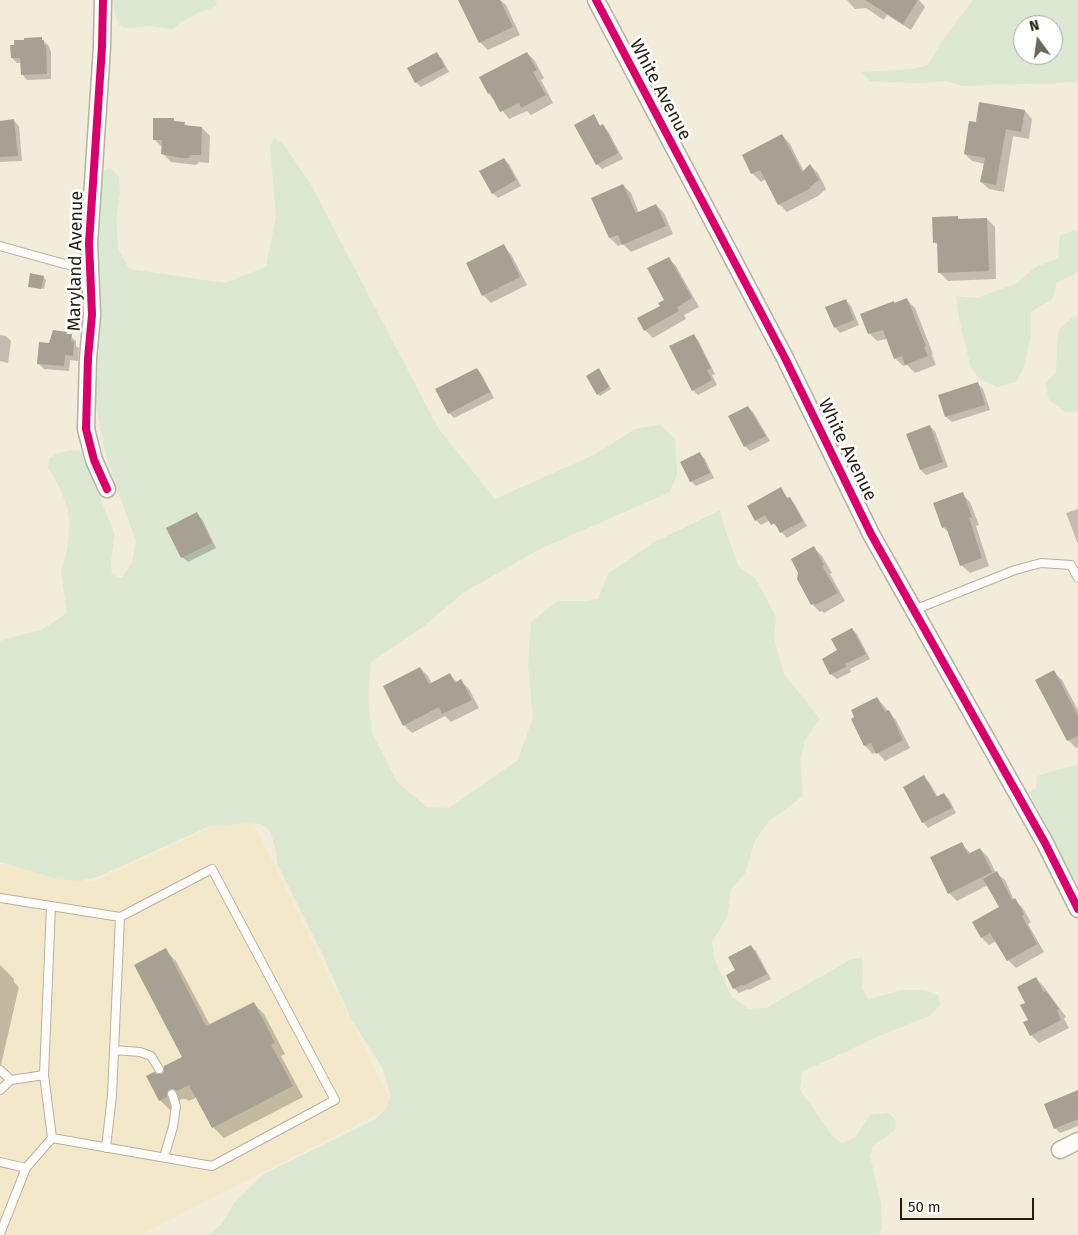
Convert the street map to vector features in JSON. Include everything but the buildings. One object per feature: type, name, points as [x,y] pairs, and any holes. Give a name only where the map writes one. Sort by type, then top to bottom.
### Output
[{"type":"street","name":"Maryland Avenue","points":[[104,0],[89,243],[92,315],[88,358],[86,429],[94,460],[107,489]]},
{"type":"street","name":"White Avenue","points":[[596,0],[785,358],[872,534],[1044,843],[1078,909]]},
{"type":"street","points":[[1060,1150],[1078,1140]]},
{"type":"lane","points":[[0,246],[90,271]]},
{"type":"lane","points":[[914,610],[1015,570],[1041,562],[1071,565],[1078,578]]},
{"type":"lane","points":[[0,898],[120,916],[212,869],[335,1100],[212,1166],[52,1138]]},
{"type":"lane","points":[[0,1234],[26,1168],[52,1138],[44,1075],[51,906]]},
{"type":"lane","points":[[106,1148],[112,1095],[120,916]]},
{"type":"lane","points":[[114,1050],[140,1052],[150,1056],[159,1069]]},
{"type":"lane","points":[[0,1070],[10,1080]]},
{"type":"lane","points":[[0,1090],[10,1080],[44,1075]]},
{"type":"lane","points":[[164,1157],[173,1127],[176,1106],[172,1094]]},
{"type":"lane","points":[[0,1162],[26,1168]]},
{"type":"shaded area","points":[[247,810],[393,1106],[140,1235],[0,1235],[0,864],[94,882]]},
{"type":"green space","points":[[113,0],[215,0],[217,6],[200,12],[181,22],[173,29],[150,26],[125,28],[119,25],[114,11]]},
{"type":"green space","points":[[973,0],[1078,0],[1078,82],[963,86],[946,81],[919,83],[870,81],[862,72],[913,69],[928,65],[942,41]]},
{"type":"green space","points":[[274,138],[284,145],[311,185],[438,428],[495,499],[596,454],[635,429],[661,425],[675,440],[677,475],[670,492],[538,550],[464,592],[424,626],[371,662],[368,697],[372,733],[397,782],[427,807],[449,808],[518,760],[533,717],[528,665],[531,622],[558,601],[598,599],[608,574],[651,544],[720,510],[725,530],[739,567],[755,578],[776,617],[774,638],[784,674],[820,719],[805,740],[800,761],[803,796],[768,822],[755,841],[745,873],[731,889],[727,918],[712,942],[715,961],[732,997],[748,1009],[766,1008],[850,960],[862,957],[862,988],[868,1000],[901,990],[924,990],[938,995],[940,1005],[929,1016],[879,1036],[802,1072],[800,1090],[834,1138],[842,1143],[856,1137],[870,1115],[889,1113],[896,1121],[895,1130],[873,1146],[870,1156],[881,1203],[882,1229],[879,1235],[208,1235],[221,1225],[234,1203],[264,1174],[376,1119],[387,1107],[391,1096],[382,1067],[351,1019],[323,955],[278,865],[270,830],[261,824],[248,823],[210,826],[97,877],[79,881],[54,878],[0,862],[0,641],[43,629],[67,613],[61,573],[67,549],[70,523],[67,507],[60,488],[48,468],[49,459],[58,453],[71,450],[80,451],[115,535],[111,561],[112,575],[122,578],[132,562],[136,541],[104,447],[93,378],[100,290],[95,256],[96,183],[102,172],[110,168],[119,177],[120,193],[116,219],[118,248],[129,269],[225,283],[266,267],[276,216],[270,146]]},
{"type":"green space","points":[[1078,231],[1078,271],[1074,275],[1057,282],[1052,300],[1031,312],[1031,333],[1025,364],[1016,382],[997,387],[980,379],[971,368],[959,319],[956,296],[976,298],[1015,284],[1036,267],[1058,258],[1060,235]]},
{"type":"green space","points":[[1078,317],[1078,411],[1066,412],[1049,400],[1045,383],[1056,372],[1059,329],[1072,318]]},
{"type":"green space","points":[[1078,764],[1078,887],[1029,792],[1036,788],[1037,776]]},
{"type":"cycle path","points":[[103,0],[102,47],[89,243],[92,315],[88,358],[86,429],[94,460],[107,489]]},
{"type":"cycle path","points":[[596,0],[785,358],[871,534],[1045,843],[1078,909]]}]
